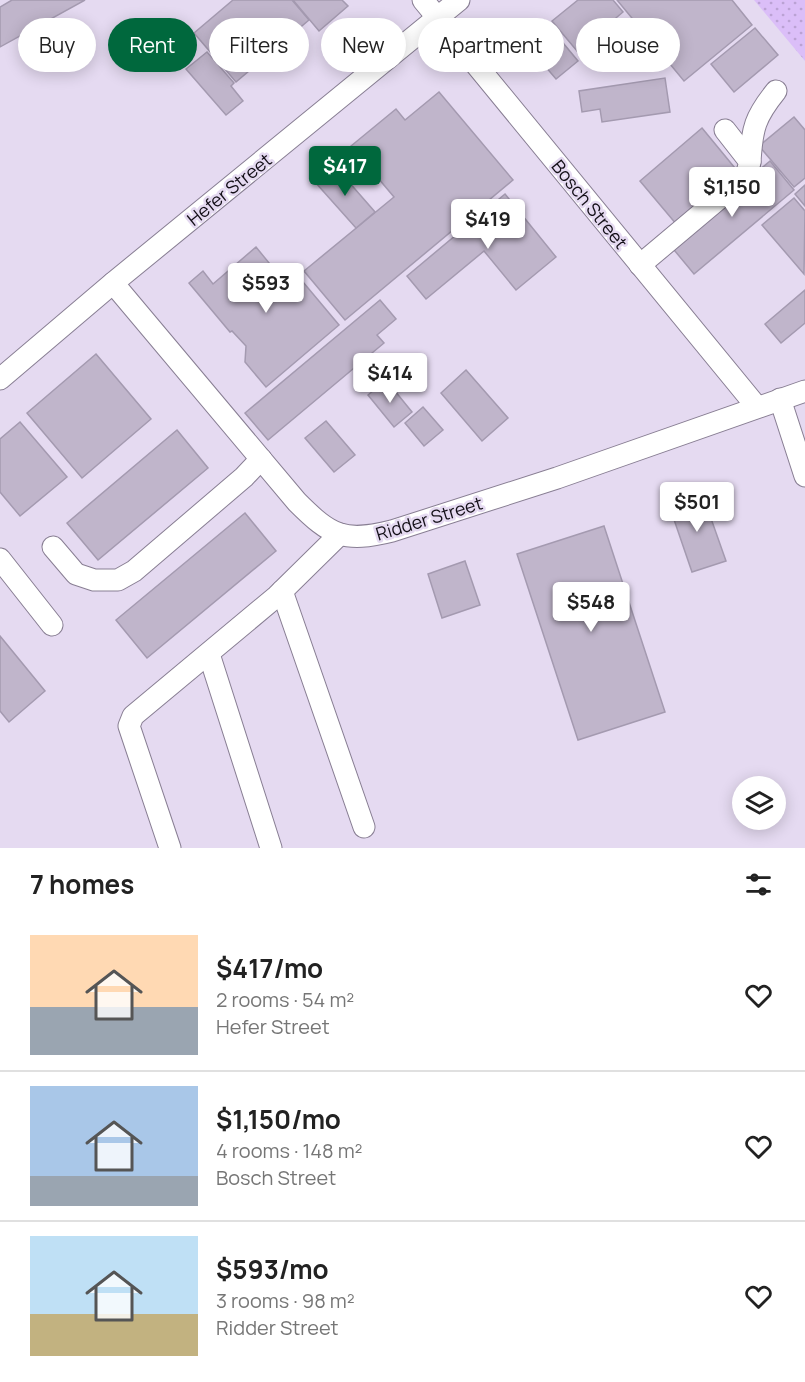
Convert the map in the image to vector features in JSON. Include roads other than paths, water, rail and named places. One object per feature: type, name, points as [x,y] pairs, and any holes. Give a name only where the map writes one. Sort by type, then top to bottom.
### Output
[{"type":"street","name":"Bosch Street","points":[[423,0],[438,18]]},
{"type":"street","name":"Hefer Street","points":[[438,18],[459,0]]},
{"type":"street","name":"Hefer Street","points":[[0,379],[113,283],[418,34]]},
{"type":"street","name":"Bosch Street","points":[[482,72],[756,407]]},
{"type":"street","points":[[640,265],[740,181],[747,172],[750,162],[753,128],[759,111],[776,91]]},
{"type":"street","points":[[725,130],[750,162]]},
{"type":"street","name":"Ridder Street","points":[[113,283],[297,502],[326,529],[340,534],[371,536],[393,531],[556,478],[805,391]]},
{"type":"street","points":[[780,399],[805,476]]},
{"type":"street","points":[[53,547],[76,574],[94,580],[118,580],[134,571],[244,477],[261,459]]},
{"type":"street","points":[[170,848],[129,726],[130,722],[138,711],[282,591],[340,534]]},
{"type":"street","points":[[0,559],[52,624]]},
{"type":"street","points":[[282,591],[364,827]]},
{"type":"street","points":[[209,654],[271,848]]}]
